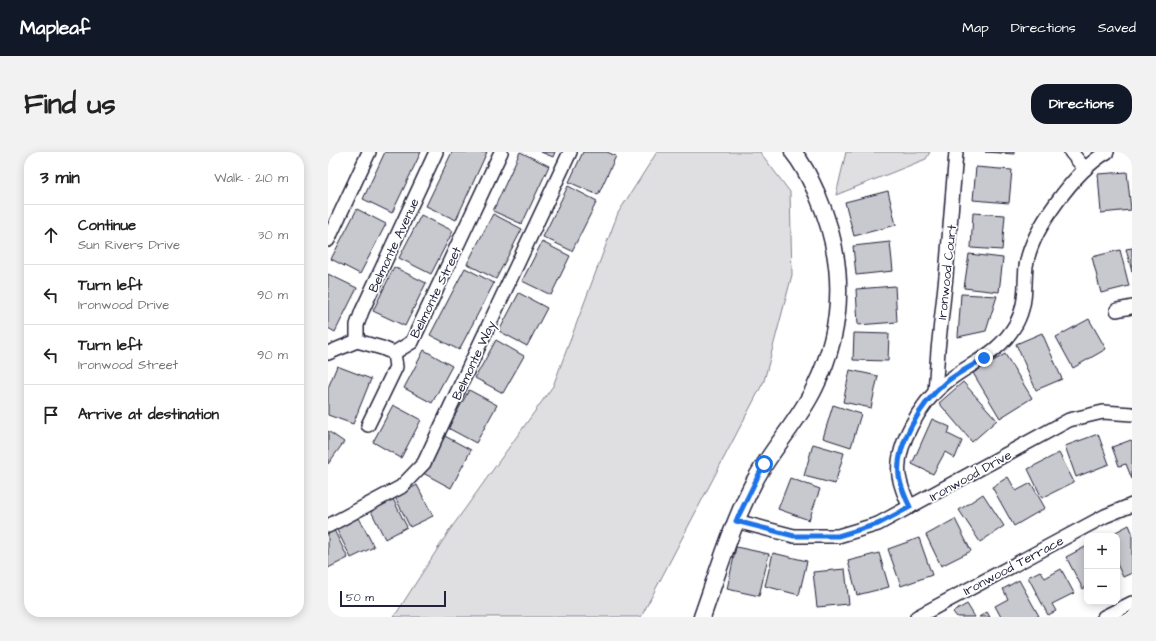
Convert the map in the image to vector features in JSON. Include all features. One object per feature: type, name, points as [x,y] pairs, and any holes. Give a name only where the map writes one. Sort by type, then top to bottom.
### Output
[{"type":"street","points":[[328,240],[369,152]]},
{"type":"street","name":"Belmonte Avenue","points":[[357,341],[357,325],[362,311],[436,152]]},
{"type":"street","name":"Belmonte Street","points":[[394,353],[412,342],[501,152]]},
{"type":"street","name":"Belmonte Way","points":[[328,526],[401,487],[424,464],[570,152]]},
{"type":"street","points":[[702,617],[736,521],[764,464],[799,416],[815,388],[827,358],[835,326],[838,283],[834,245],[822,206],[804,165],[793,152]]},
{"type":"street","name":"Ironwood Court","points":[[935,392],[956,152]]},
{"type":"street","points":[[1072,152],[1085,169]]},
{"type":"street","points":[[910,507],[899,476],[901,456],[907,435],[914,421],[923,406],[935,392],[954,376],[992,352],[1008,336],[1020,316],[1024,302],[1026,265],[1039,231],[1053,208],[1072,183],[1085,169],[1107,152]]},
{"type":"street","points":[[1117,310],[1132,307]]},
{"type":"street","points":[[328,353],[357,341],[394,353],[396,367],[368,425]]},
{"type":"street","name":"Ironwood Drive","points":[[736,521],[794,536],[838,536],[878,524],[1069,420],[1103,412],[1132,414]]},
{"type":"street","name":"Ironwood Terrace","points":[[918,617],[1105,516],[1132,505]]},
{"type":"street","points":[[1104,617],[1132,603]]},
{"type":"shaded area","points":[[657,152],[760,152],[790,192],[792,275],[764,381],[641,617],[394,617],[449,531],[553,386],[618,213]]},
{"type":"shaded area","points":[[846,152],[930,152],[926,159],[836,195]]},
{"type":"building","points":[[385,152],[421,152],[392,213],[363,199]]},
{"type":"building","points":[[452,152],[487,152],[456,220],[426,206]]},
{"type":"building","points":[[520,152],[549,166],[522,224],[493,211]]},
{"type":"building","points":[[541,152],[555,152],[553,157]]},
{"type":"building","points":[[583,152],[607,152],[616,156],[598,195],[569,182]]},
{"type":"building","points":[[985,152],[1014,152],[1014,154]]},
{"type":"building","points":[[976,167],[1012,170],[1009,203],[973,200]]},
{"type":"building","points":[[1127,172],[1131,210],[1101,213],[1098,174]]},
{"type":"building","points":[[568,186],[597,201],[572,251],[543,237]]},
{"type":"building","points":[[888,191],[896,225],[854,236],[845,202]]},
{"type":"building","points":[[357,209],[386,224],[360,274],[331,259]]},
{"type":"building","points":[[973,213],[1005,215],[1002,250],[971,248]]},
{"type":"building","points":[[493,214],[522,229],[496,279],[467,264]]},
{"type":"building","points":[[421,215],[453,231],[431,274],[399,258]]},
{"type":"building","points":[[542,242],[570,256],[551,295],[522,281]]},
{"type":"building","points":[[890,242],[893,271],[856,275],[853,246]]},
{"type":"building","points":[[1132,248],[1132,272],[1126,249]]},
{"type":"building","points":[[1120,250],[1129,286],[1101,293],[1092,257]]},
{"type":"building","points":[[969,254],[1003,258],[999,292],[964,288]]},
{"type":"building","points":[[394,267],[426,283],[405,326],[373,311]]},
{"type":"building","points":[[465,268],[494,283],[459,350],[430,335]]},
{"type":"building","points":[[328,274],[357,288],[335,332],[328,328]]},
{"type":"building","points":[[895,286],[897,322],[858,325],[856,289]]},
{"type":"building","points":[[519,293],[547,308],[527,346],[499,331]]},
{"type":"building","points":[[961,294],[997,296],[986,331],[958,337]]},
{"type":"building","points":[[1089,319],[1106,349],[1073,368],[1056,337]]},
{"type":"building","points":[[854,333],[889,334],[888,361],[853,360]]},
{"type":"building","points":[[1042,333],[1062,379],[1036,390],[1016,344]]},
{"type":"building","points":[[496,340],[524,356],[503,393],[475,378]]},
{"type":"building","points":[[424,350],[452,366],[432,403],[404,388]]},
{"type":"building","points":[[1005,354],[1032,398],[1000,418],[973,373]]},
{"type":"building","points":[[337,366],[371,379],[353,424],[328,415],[328,388]]},
{"type":"building","points":[[850,370],[878,376],[871,408],[843,402]]},
{"type":"building","points":[[963,382],[997,420],[972,442],[939,403]]},
{"type":"building","points":[[469,390],[497,405],[476,443],[448,428]]},
{"type":"building","points":[[393,405],[421,420],[401,458],[373,442]]},
{"type":"building","points":[[833,405],[861,414],[851,447],[823,438]]},
{"type":"building","points":[[932,419],[950,427],[948,434],[962,441],[955,458],[945,452],[933,474],[912,464]]},
{"type":"building","points":[[328,431],[344,442],[328,464]]},
{"type":"building","points":[[1098,434],[1109,464],[1076,477],[1065,446]]},
{"type":"building","points":[[443,435],[471,450],[451,488],[423,473]]},
{"type":"building","points":[[1131,440],[1132,479],[1126,464],[1119,466],[1112,447]]},
{"type":"building","points":[[813,444],[844,453],[835,484],[804,476]]},
{"type":"building","points":[[1059,453],[1074,482],[1042,498],[1028,469]]},
{"type":"building","points":[[1008,477],[1016,491],[1031,483],[1045,508],[1014,526],[992,487]]},
{"type":"building","points":[[790,478],[820,489],[809,520],[778,509]]},
{"type":"building","points":[[417,485],[433,516],[410,527],[395,497]]},
{"type":"building","points":[[983,494],[1004,526],[980,542],[959,510]]},
{"type":"building","points":[[392,497],[407,527],[385,539],[370,509]]},
{"type":"building","points":[[358,516],[374,547],[351,558],[336,528]]},
{"type":"building","points":[[955,519],[971,551],[941,566],[926,535]]},
{"type":"building","points":[[1129,525],[1132,532],[1132,573],[1123,577],[1120,570],[1120,533],[1114,533]]},
{"type":"building","points":[[333,528],[348,558],[328,568],[328,530]]},
{"type":"building","points":[[919,538],[932,575],[901,586],[888,549]]},
{"type":"building","points":[[736,547],[769,554],[759,596],[727,589]]},
{"type":"building","points":[[1084,548],[1083,589],[1066,557]]},
{"type":"building","points":[[773,553],[807,561],[799,595],[765,586]]},
{"type":"building","points":[[879,553],[889,587],[857,595],[848,561]]},
{"type":"building","points":[[845,569],[849,604],[817,607],[813,572]]},
{"type":"building","points":[[1061,569],[1074,593],[1052,604],[1056,611],[1048,615],[1028,577],[1040,571],[1045,578]]},
{"type":"building","points":[[1019,580],[1039,616],[1001,617],[995,606],[1008,599],[1003,589]]},
{"type":"building","points":[[967,604],[975,617],[957,617],[953,612]]},
{"type":"building","points":[[987,612],[990,617],[979,617]]},
{"type":"route","points":[[764,464],[736,521],[794,536],[838,536],[878,524],[910,507],[902,487],[899,469],[907,435],[917,415],[935,392],[944,384],[954,376],[984,358]]}]
